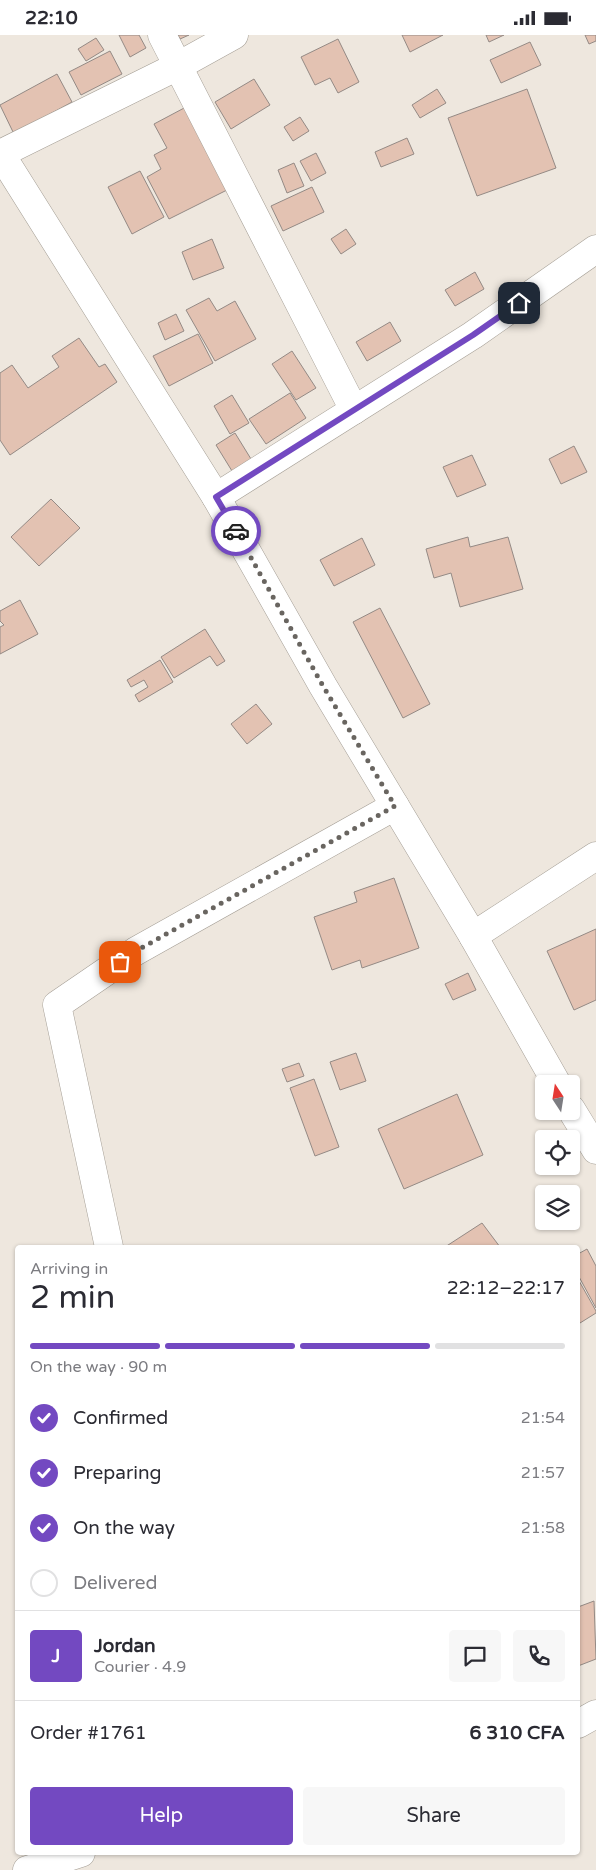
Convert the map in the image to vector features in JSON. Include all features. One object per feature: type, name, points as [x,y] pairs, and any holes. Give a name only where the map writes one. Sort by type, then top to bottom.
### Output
[{"type":"street","points":[[162,35],[354,410]]},
{"type":"street","points":[[234,35],[178,66],[0,153],[216,497],[323,686],[473,935],[552,1075]]},
{"type":"street","points":[[216,497],[473,335],[596,249]]},
{"type":"street","points":[[109,1245],[57,1005],[136,951],[395,806]]},
{"type":"street","points":[[473,935],[596,856]]},
{"type":"street","points":[[578,1120],[596,1150]]},
{"type":"street","points":[[580,1723],[596,1714]]},
{"type":"street","points":[[27,1870],[75,1855]]},
{"type":"building","points":[[119,35],[139,35],[146,48],[130,57]]},
{"type":"building","points":[[178,35],[189,35],[180,39]]},
{"type":"building","points":[[402,35],[443,35],[410,52]]},
{"type":"building","points":[[486,35],[504,35],[489,42]]},
{"type":"building","points":[[585,35],[596,35],[596,41],[589,44]]},
{"type":"building","points":[[96,38],[104,50],[86,61],[78,49]]},
{"type":"building","points":[[338,39],[359,82],[338,93],[330,78],[315,85],[301,57]]},
{"type":"building","points":[[530,42],[541,65],[501,83],[490,60]]},
{"type":"building","points":[[110,51],[122,74],[81,95],[69,72]]},
{"type":"building","points":[[57,74],[72,102],[14,134],[0,105]]},
{"type":"building","points":[[254,79],[270,105],[231,129],[215,102]]},
{"type":"building","points":[[437,89],[446,103],[420,118],[412,105]]},
{"type":"building","points":[[527,89],[556,168],[477,196],[448,118]]},
{"type":"building","points":[[186,107],[229,189],[169,219],[147,177],[161,169],[154,155],[167,148],[154,124]]},
{"type":"building","points":[[300,117],[309,131],[293,141],[284,127]]},
{"type":"building","points":[[407,138],[414,154],[381,167],[375,152]]},
{"type":"building","points":[[316,153],[326,173],[311,181],[300,161]]},
{"type":"building","points":[[294,163],[304,186],[287,193],[278,170]]},
{"type":"building","points":[[140,171],[164,217],[132,234],[108,187]]},
{"type":"building","points":[[312,187],[324,212],[283,231],[271,206]]},
{"type":"building","points":[[346,229],[356,244],[341,254],[331,239]]},
{"type":"building","points":[[212,239],[224,268],[193,280],[182,252]]},
{"type":"building","points":[[475,272],[484,289],[455,306],[445,290]]},
{"type":"building","points":[[209,298],[217,311],[235,301],[256,339],[215,361],[186,310]]},
{"type":"building","points":[[176,314],[184,331],[165,340],[158,323]]},
{"type":"building","points":[[390,322],[401,341],[367,361],[356,342]]},
{"type":"building","points":[[198,334],[213,363],[169,386],[153,356]]},
{"type":"building","points":[[79,338],[99,367],[105,364],[117,382],[10,455],[0,440],[0,373],[12,365],[28,388],[59,367],[52,356]]},
{"type":"building","points":[[292,351],[316,388],[296,400],[272,364]]},
{"type":"building","points":[[290,393],[306,418],[266,444],[249,419]]},
{"type":"building","points":[[232,395],[249,423],[230,434],[214,406]]},
{"type":"building","points":[[235,433],[251,459],[232,471],[216,445]]},
{"type":"building","points":[[574,446],[587,472],[561,484],[549,459]]},
{"type":"building","points":[[472,455],[486,485],[457,497],[443,467]]},
{"type":"building","points":[[51,499],[80,528],[39,566],[11,537]]},
{"type":"building","points":[[468,537],[470,547],[508,537],[523,589],[460,607],[451,573],[434,578],[426,549]]},
{"type":"building","points":[[362,538],[375,565],[334,586],[320,560]]},
{"type":"building","points":[[20,600],[38,634],[0,654],[0,627],[4,625],[0,621],[0,611]]},
{"type":"building","points":[[380,608],[430,704],[403,718],[353,622]]},
{"type":"building","points":[[205,629],[225,661],[217,666],[210,656],[174,678],[161,657]]},
{"type":"building","points":[[160,660],[173,682],[139,702],[135,695],[148,687],[144,680],[131,687],[127,680]]},
{"type":"building","points":[[256,704],[272,724],[247,744],[231,724]]},
{"type":"building","points":[[394,878],[419,948],[362,968],[360,960],[332,970],[314,917],[357,902],[354,892]]},
{"type":"building","points":[[596,929],[596,1000],[574,1010],[547,951]]},
{"type":"building","points":[[468,973],[476,990],[453,1000],[445,984]]},
{"type":"building","points":[[356,1053],[366,1081],[340,1090],[330,1062]]},
{"type":"building","points":[[299,1063],[304,1076],[287,1082],[282,1069]]},
{"type":"building","points":[[314,1079],[339,1147],[315,1156],[290,1088]]},
{"type":"building","points":[[457,1094],[483,1155],[404,1189],[378,1129]]},
{"type":"building","points":[[482,1223],[498,1245],[448,1245]]},
{"type":"building","points":[[587,1249],[596,1266],[596,1308],[580,1279],[580,1253]]},
{"type":"building","points":[[580,1283],[596,1311],[596,1313],[580,1323]]},
{"type":"building","points":[[594,1601],[596,1659],[580,1665],[580,1606]]},
{"type":"way so far","points":[[120,962],[136,951],[395,806],[323,686],[236,531]]},
{"type":"route","points":[[236,531],[216,497],[473,335],[519,303]]}]
